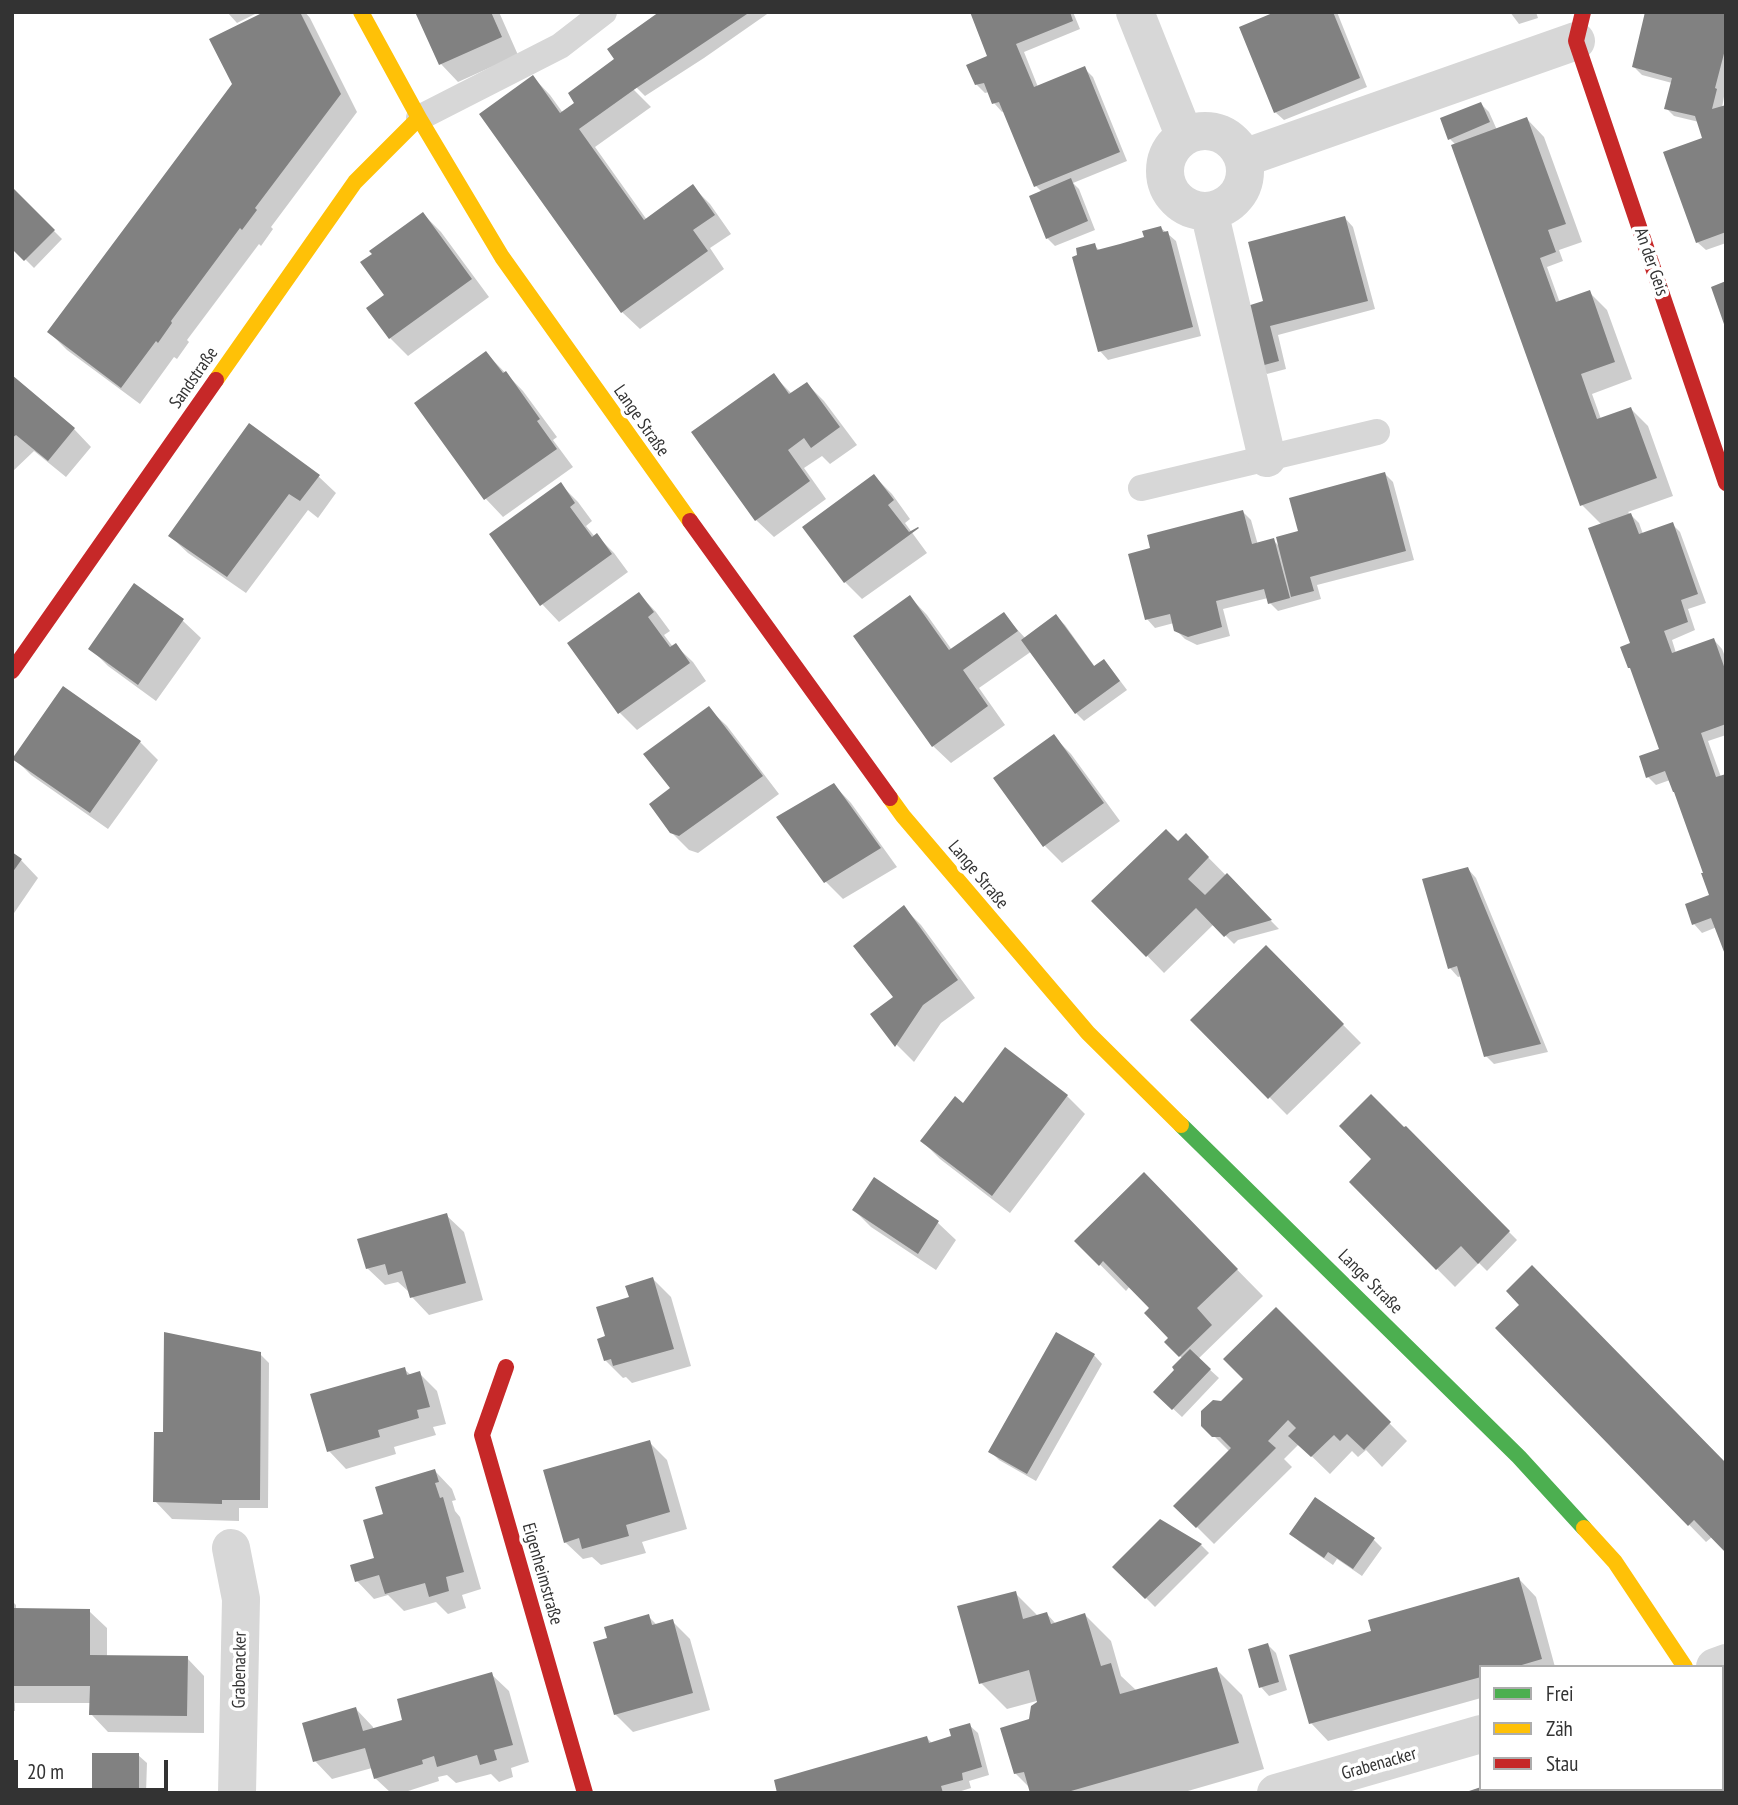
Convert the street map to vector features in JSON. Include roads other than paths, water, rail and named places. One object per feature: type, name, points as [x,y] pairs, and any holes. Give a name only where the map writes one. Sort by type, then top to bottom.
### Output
[{"type":"street","name":"Lange Straße","points":[[361,12],[419,118],[502,257],[903,816],[1088,1033],[1528,1466],[1615,1562],[1684,1665]]},
{"type":"street","points":[[1135,12],[1184,135]]},
{"type":"street","name":"An der Geis","points":[[1244,158],[1579,26],[1726,483]]},
{"type":"street","name":"Sandstraße","points":[[12,671],[355,182],[419,118]]},
{"type":"street","points":[[1208,130],[1223,134],[1236,143],[1244,158],[1246,172],[1242,189],[1233,201],[1209,211],[1187,208],[1174,197],[1166,183],[1164,168],[1168,152],[1184,135],[1208,130]]},
{"type":"street","points":[[1209,211],[1267,458]]},
{"type":"street","name":"Eigenheimstraße","points":[[506,1367],[482,1435],[585,1793]]},
{"type":"street","name":"Grabenacker","points":[[231,1548],[242,1600],[237,1793]]},
{"type":"street","name":"Grabenacker","points":[[1276,1793],[1479,1735]]},
{"type":"lane","points":[[419,118],[560,46],[604,12]]},
{"type":"lane","points":[[1141,488],[1377,432]]}]
